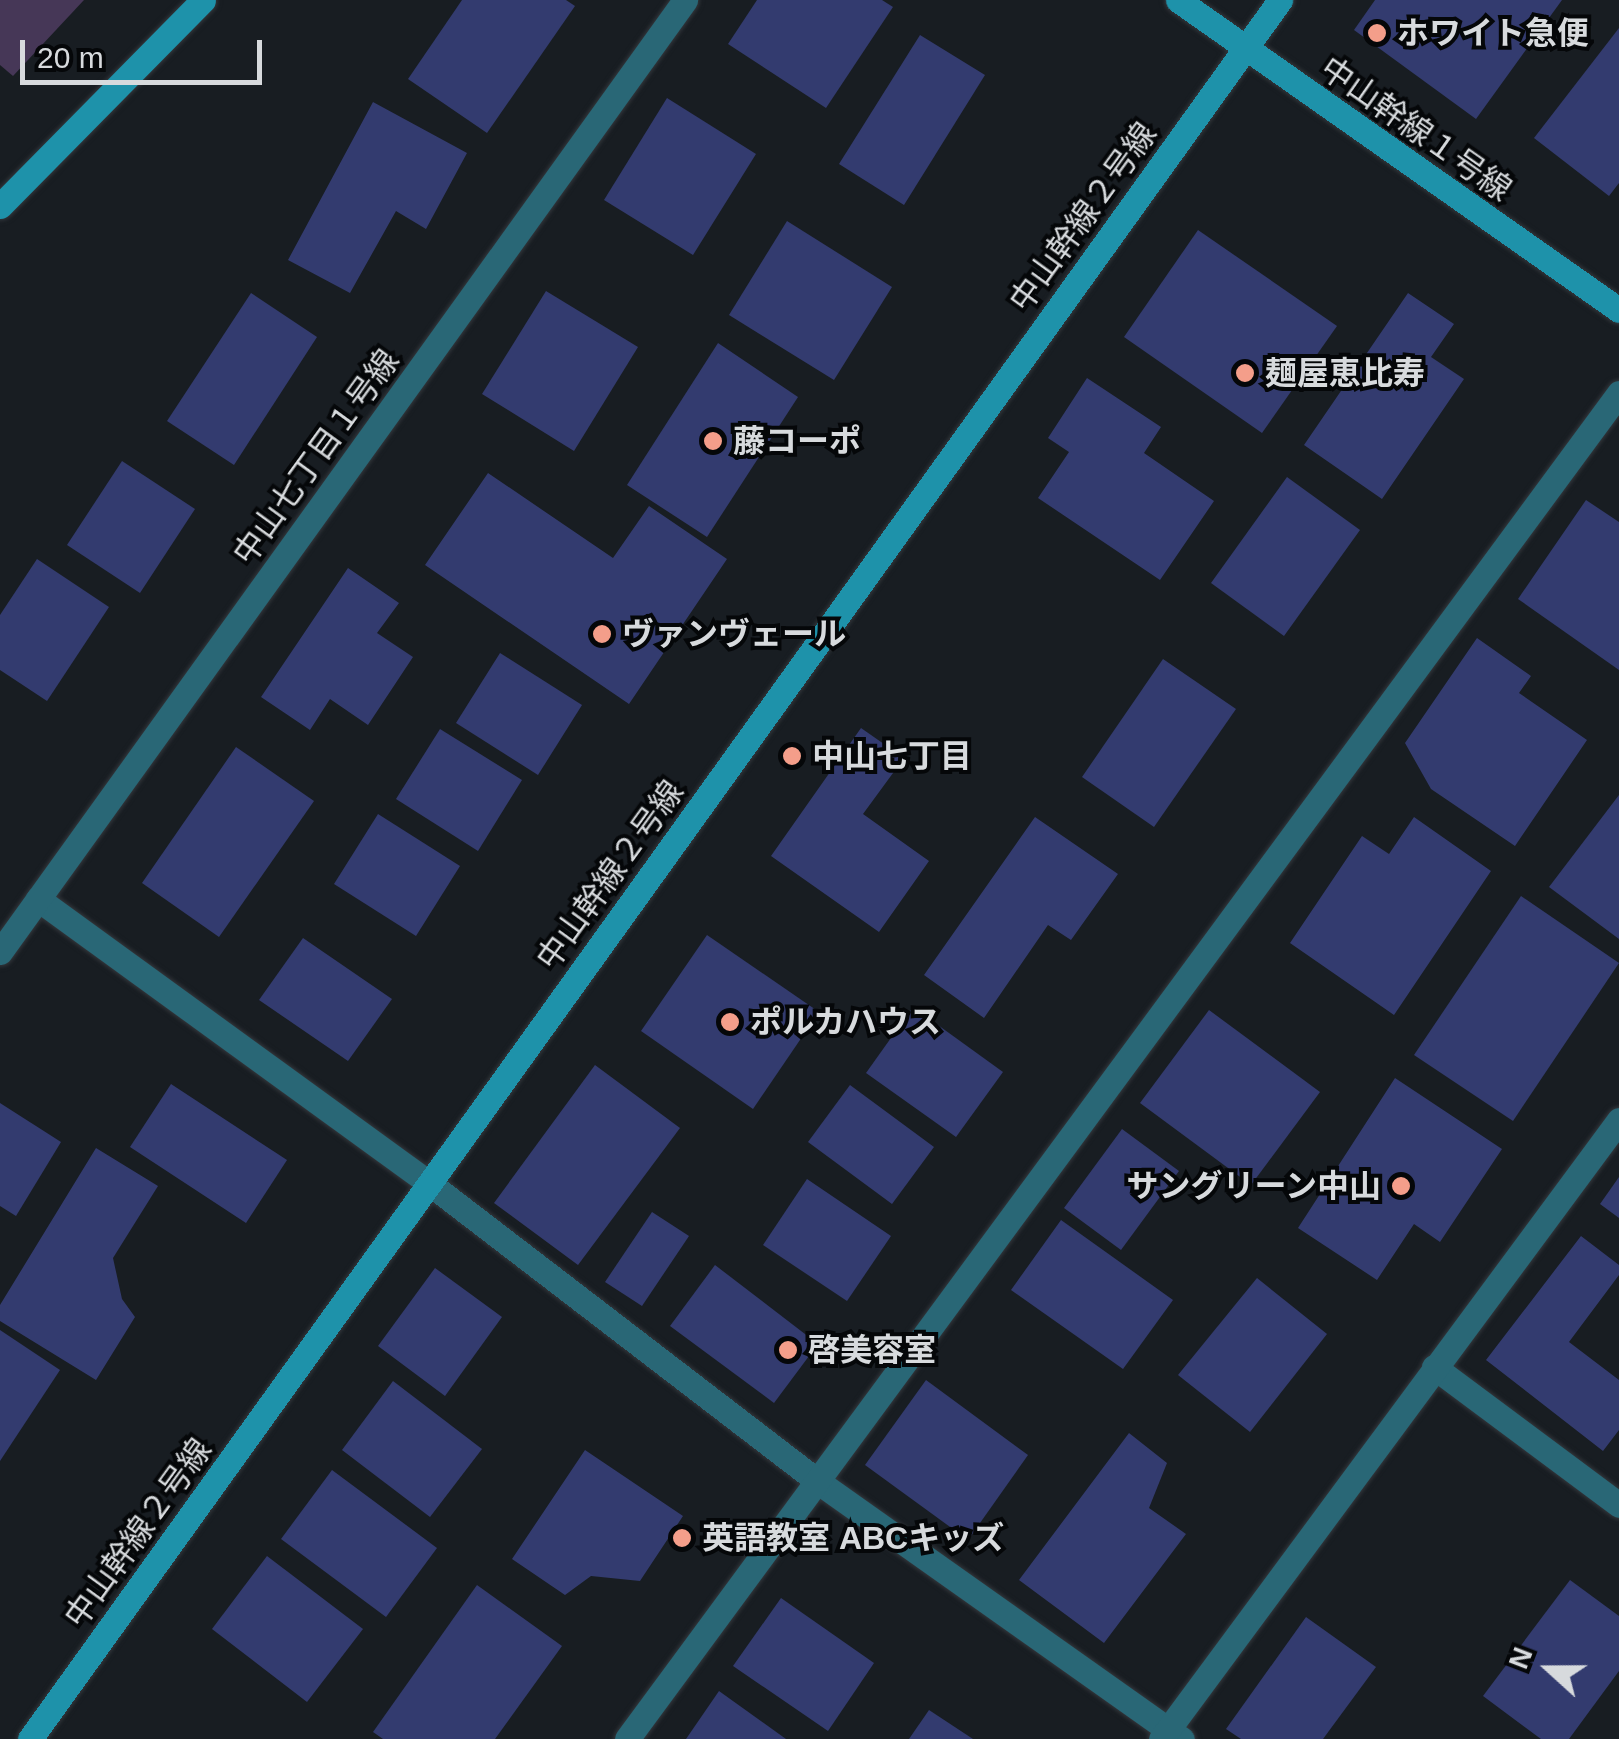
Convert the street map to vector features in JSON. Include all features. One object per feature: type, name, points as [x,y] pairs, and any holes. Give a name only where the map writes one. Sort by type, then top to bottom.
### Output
[{"type":"street","points":[[0,206],[203,0]]},
{"type":"street","name":"中山七丁目１号線","points":[[0,952],[685,0]]},
{"type":"street","name":"中山幹線１号線","points":[[1178,0],[1619,310]]},
{"type":"street","name":"中山幹線２号線","points":[[30,1739],[1280,0]]},
{"type":"street","points":[[627,1739],[1619,393]]},
{"type":"street","points":[[38,899],[429,1183],[817,1481],[1171,1736],[1434,1367],[1619,1120]]},
{"type":"street","points":[[1434,1367],[1619,1505]]},
{"type":"shaded area","points":[[0,0],[84,0],[13,76],[0,65]]},
{"type":"building","points":[[462,0],[566,0],[575,6],[487,133],[408,79]]},
{"type":"building","points":[[757,0],[882,0],[893,7],[826,108],[728,44]]},
{"type":"building","points":[[1375,0],[1562,0],[1476,119],[1354,30]]},
{"type":"building","points":[[1619,28],[1619,183],[1609,196],[1534,138]]},
{"type":"building","points":[[920,35],[985,75],[904,205],[839,164]]},
{"type":"building","points":[[667,98],[756,154],[693,255],[604,200]]},
{"type":"building","points":[[373,102],[467,153],[426,229],[396,211],[350,293],[288,260]]},
{"type":"building","points":[[787,221],[892,287],[834,380],[729,315]]},
{"type":"building","points":[[1198,230],[1337,326],[1262,433],[1124,337]]},
{"type":"building","points":[[546,291],[638,347],[574,451],[482,394]]},
{"type":"building","points":[[251,293],[317,337],[234,465],[167,421]]},
{"type":"building","points":[[1408,293],[1454,324],[1431,357],[1464,379],[1382,499],[1304,445]]},
{"type":"building","name":"藤コーポ","points":[[718,343],[798,397],[707,537],[627,485]]},
{"type":"building","points":[[1087,378],[1161,427],[1144,453],[1214,501],[1160,580],[1038,498],[1069,452],[1048,438]]},
{"type":"building","points":[[122,461],[195,509],[140,593],[67,545]]},
{"type":"building","name":"ヴァンヴェール","points":[[488,473],[613,558],[649,506],[727,559],[629,704],[425,565]]},
{"type":"building","points":[[1287,477],[1360,530],[1284,636],[1211,583]]},
{"type":"building","points":[[1586,500],[1619,522],[1619,670],[1518,599]]},
{"type":"building","points":[[37,559],[109,607],[47,701],[0,670],[0,615]]},
{"type":"building","points":[[348,568],[399,603],[377,633],[413,657],[368,725],[330,699],[310,730],[261,697]]},
{"type":"building","points":[[1477,638],[1531,676],[1519,693],[1587,740],[1515,846],[1431,789],[1405,743]]},
{"type":"building","points":[[500,653],[582,705],[538,775],[456,723]]},
{"type":"building","points":[[1163,659],[1236,709],[1154,827],[1082,777]]},
{"type":"building","points":[[861,728],[904,758],[863,814],[929,861],[879,932],[771,856]]},
{"type":"building","points":[[440,729],[522,780],[478,851],[396,799]]},
{"type":"building","points":[[236,747],[314,801],[219,937],[142,883]]},
{"type":"building","points":[[1619,795],[1619,939],[1549,887]]},
{"type":"building","points":[[378,814],[460,866],[416,936],[334,884]]},
{"type":"building","points":[[1035,817],[1118,874],[1071,940],[1048,925],[984,1018],[924,975]]},
{"type":"building","points":[[1414,817],[1491,871],[1394,1015],[1290,943],[1362,836],[1389,854]]},
{"type":"building","points":[[1521,896],[1619,963],[1513,1121],[1414,1055]]},
{"type":"building","name":"ポルカハウス","points":[[707,935],[819,1012],[753,1109],[641,1031]]},
{"type":"building","points":[[303,938],[392,999],[348,1061],[259,1000]]},
{"type":"building","points":[[913,1007],[1003,1072],[956,1137],[866,1073]]},
{"type":"building","points":[[1209,1010],[1320,1092],[1251,1185],[1140,1103]]},
{"type":"building","points":[[595,1065],[680,1128],[578,1265],[494,1203]]},
{"type":"building","name":"サングリーン中山","points":[[1395,1078],[1502,1149],[1440,1242],[1414,1224],[1377,1280],[1298,1228]]},
{"type":"building","points":[[171,1084],[287,1160],[246,1223],[130,1147]]},
{"type":"building","points":[[850,1085],[934,1147],[892,1204],[808,1142]]},
{"type":"building","points":[[0,1103],[61,1142],[16,1216],[0,1206]]},
{"type":"building","points":[[1122,1129],[1179,1171],[1121,1250],[1064,1208]]},
{"type":"building","points":[[96,1148],[158,1186],[113,1258],[122,1299],[135,1317],[96,1380],[0,1321],[0,1305]]},
{"type":"building","points":[[1619,1177],[1619,1218],[1600,1204]]},
{"type":"building","points":[[807,1179],[891,1236],[847,1301],[763,1245]]},
{"type":"building","points":[[652,1212],[689,1236],[642,1306],[605,1282]]},
{"type":"building","points":[[1061,1220],[1173,1300],[1123,1369],[1011,1290]]},
{"type":"building","points":[[1581,1236],[1619,1265],[1619,1275],[1569,1342],[1619,1380],[1619,1430],[1603,1451],[1486,1360]]},
{"type":"building","points":[[715,1265],[818,1344],[774,1403],[670,1326]]},
{"type":"building","points":[[435,1268],[502,1317],[445,1396],[378,1346]]},
{"type":"building","points":[[1257,1278],[1327,1334],[1250,1432],[1178,1375]]},
{"type":"building","points":[[0,1330],[60,1370],[0,1461]]},
{"type":"building","points":[[926,1380],[1028,1455],[968,1540],[865,1465]]},
{"type":"building","points":[[393,1381],[482,1449],[430,1517],[342,1450]]},
{"type":"building","points":[[1129,1433],[1167,1463],[1149,1508],[1186,1534],[1104,1643],[1019,1580]]},
{"type":"building","points":[[585,1450],[683,1516],[640,1581],[591,1576],[565,1595],[512,1559]]},
{"type":"building","points":[[332,1470],[437,1548],[386,1617],[281,1539]]},
{"type":"building","points":[[267,1556],[363,1629],[307,1702],[212,1629]]},
{"type":"building","points":[[1570,1580],[1619,1616],[1619,1671],[1569,1739],[1541,1739],[1483,1696]]},
{"type":"building","points":[[477,1585],[562,1646],[495,1739],[383,1739],[373,1732]]},
{"type":"building","points":[[781,1598],[874,1663],[828,1731],[733,1666]]},
{"type":"building","points":[[1306,1617],[1376,1667],[1323,1739],[1241,1739],[1226,1729]]},
{"type":"building","points":[[719,1691],[786,1739],[686,1739]]},
{"type":"building","points":[[929,1710],[973,1739],[909,1739]]},
{"type":"place","name":"ホワイト急便","points":[[1377,33]]},
{"type":"place","name":"麺屋恵比寿","points":[[1245,373]]},
{"type":"place","name":"藤コーポ","points":[[713,441]]},
{"type":"place","name":"ヴァンヴェール","points":[[602,634]]},
{"type":"place","name":"中山七丁目","points":[[792,756]]},
{"type":"place","name":"ポルカハウス","points":[[730,1022]]},
{"type":"place","name":"サングリーン中山","points":[[1401,1186]]},
{"type":"place","name":"啓美容室","points":[[788,1350]]},
{"type":"place","name":"英語教室 ABCキッズ","points":[[682,1538]]}]
